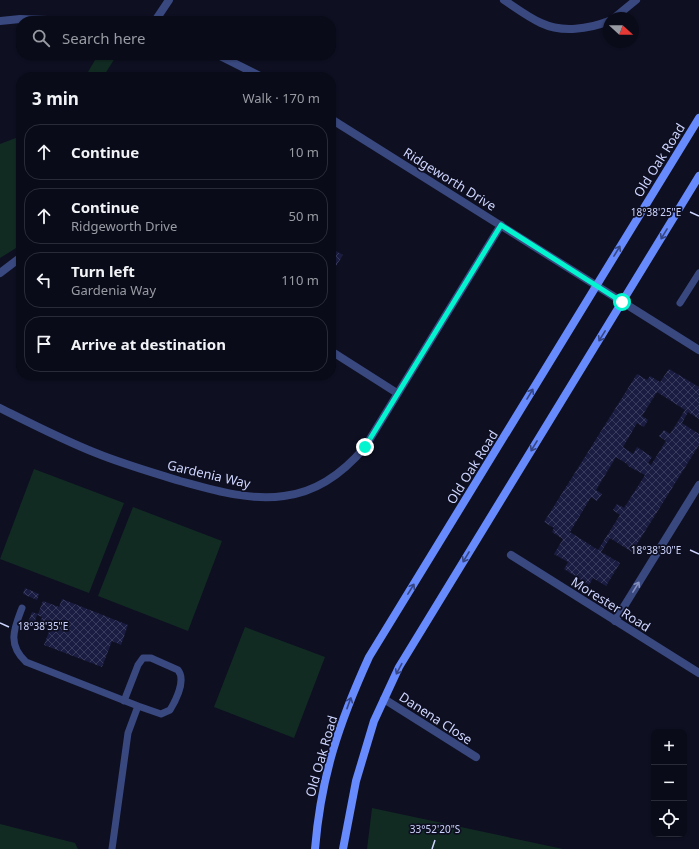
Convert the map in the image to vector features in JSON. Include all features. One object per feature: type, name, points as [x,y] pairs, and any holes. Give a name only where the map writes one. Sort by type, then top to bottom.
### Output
[{"type":"main road","name":"Old Oak Road","points":[[315,849],[318,811],[326,773],[336,738],[351,696],[369,656],[699,118]]},
{"type":"main road","points":[[343,849],[356,781],[374,721],[407,654],[699,176]]},
{"type":"street","points":[[158,16],[169,0]]},
{"type":"street","points":[[504,0],[542,24],[556,28],[585,28],[603,22]]},
{"type":"street","points":[[621,12],[636,0]]},
{"type":"street","points":[[0,21],[16,20]]},
{"type":"street","points":[[228,60],[252,72]]},
{"type":"street","name":"Ridgeworth Drive","points":[[336,122],[699,350]]},
{"type":"street","name":"Gardenia Way","points":[[0,408],[73,443],[129,466],[212,490],[270,498],[285,496],[314,488],[342,471],[365,447],[501,225]]},
{"type":"street","points":[[0,273],[16,261]]},
{"type":"street","points":[[336,354],[397,393]]},
{"type":"street","points":[[615,620],[699,485]]},
{"type":"street","name":"Morester Road","points":[[511,555],[699,673]]},
{"type":"street","name":"Danena Close","points":[[384,698],[476,757]]},
{"type":"lane","points":[[680,303],[699,273]]},
{"type":"lane","points":[[22,608],[13,636],[17,650],[26,662],[124,701],[161,714],[170,710],[182,681],[181,673],[178,670],[151,658],[143,658],[138,665],[124,701]]},
{"type":"lane","points":[[112,849],[128,733],[138,706]]},
{"type":"green space","points":[[95,60],[114,60],[106,72],[88,72]]},
{"type":"green space","points":[[16,138],[16,248],[0,258],[0,144]]},
{"type":"green space","points":[[34,469],[124,503],[89,593],[0,559]]},
{"type":"green space","points":[[133,507],[222,541],[188,631],[98,596]]},
{"type":"green space","points":[[245,627],[325,657],[294,738],[214,707]]},
{"type":"green space","points":[[372,808],[563,849],[367,849]]},
{"type":"green space","points":[[0,824],[75,843],[78,849],[0,849]]},
{"type":"building","points":[[336,251],[343,255],[336,266]]},
{"type":"building","points":[[669,369],[699,387],[699,419],[688,412],[682,423],[699,434],[699,445],[632,552],[610,538],[601,552],[620,563],[606,586],[593,578],[589,585],[564,569],[568,562],[554,554],[563,539],[552,532],[554,528],[544,522],[637,374],[647,380],[650,376],[660,382]],"holes":[[[657,392],[685,410],[670,434],[664,430],[659,436],[666,441],[651,465],[648,463],[652,457],[637,447],[633,454],[623,447],[637,423],[644,427],[648,420],[642,416]],[[616,457],[628,466],[645,475],[624,508],[617,504],[613,510],[620,515],[598,550],[570,532],[591,497],[597,501],[602,494],[596,490]]]},
{"type":"building","points":[[25,588],[39,594],[37,600],[23,594]]},
{"type":"building","points":[[62,599],[128,625],[121,645],[112,641],[102,667],[44,645],[53,621],[49,620],[48,623],[40,621],[42,617],[37,615],[33,627],[27,625],[32,612],[38,614],[43,601],[59,607]]},
{"type":"route","points":[[365,447],[501,225],[578,272],[622,302]]}]
